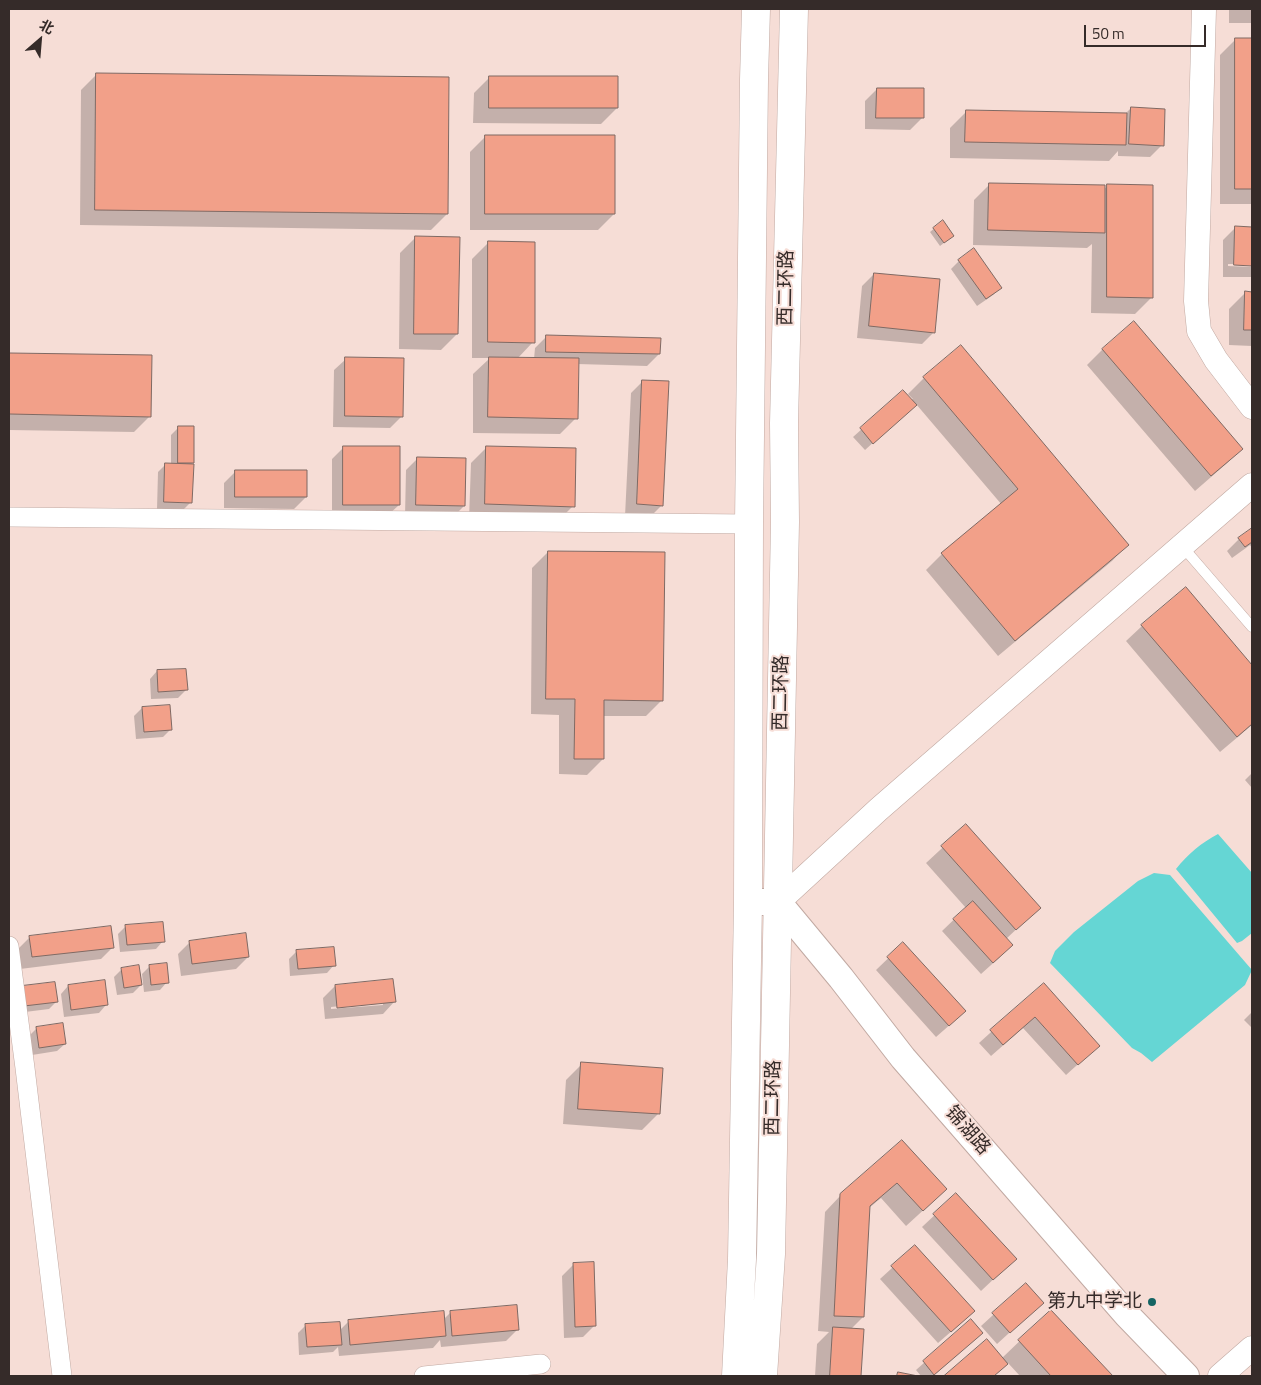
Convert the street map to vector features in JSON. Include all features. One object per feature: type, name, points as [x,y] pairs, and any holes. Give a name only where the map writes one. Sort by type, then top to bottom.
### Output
[{"type":"main road","name":"西二环路","points":[[736,1376],[742,1249],[748,902],[749,524],[756,9]]},
{"type":"main road","name":"西二环路","points":[[763,1376],[771,1254],[785,522],[785,413],[794,9]]},
{"type":"main road","points":[[749,524],[785,522]]},
{"type":"main road","points":[[748,902],[778,902]]},
{"type":"main road","name":"锦湖路","points":[[778,902],[842,978],[904,1058],[1127,1315],[1186,1376]]},
{"type":"street","points":[[1204,9],[1196,301],[1199,331],[1216,360],[1252,407]]},
{"type":"street","points":[[778,902],[879,809],[1252,485]]},
{"type":"street","points":[[9,517],[749,524]]},
{"type":"street","points":[[9,946],[62,1376]]},
{"type":"street","points":[[1220,1376],[1252,1348]]},
{"type":"street","points":[[424,1376],[540,1364]]},
{"type":"lane","points":[[1182,546],[1252,627]]},
{"type":"water","points":[[1218,834],[1252,873],[1252,933],[1237,943],[1176,869],[1195,849]]},
{"type":"water","points":[[1154,873],[1170,875],[1252,970],[1245,985],[1152,1062],[1132,1048],[1050,963],[1055,951],[1074,932],[1138,881]]},
{"type":"building","points":[[1235,38],[1252,38],[1252,189],[1235,189]]},
{"type":"building","points":[[96,73],[449,77],[448,214],[95,210]]},
{"type":"building","points":[[489,76],[618,76],[618,108],[489,108]]},
{"type":"building","points":[[877,88],[924,88],[924,118],[876,118]]},
{"type":"building","points":[[1131,107],[1165,109],[1164,146],[1129,144]]},
{"type":"building","points":[[966,110],[1127,113],[1126,145],[965,142]]},
{"type":"building","points":[[485,135],[615,135],[615,214],[485,214]]},
{"type":"building","points":[[989,183],[1105,185],[1105,233],[988,230]]},
{"type":"building","points":[[1107,184],[1153,185],[1153,298],[1107,297]]},
{"type":"building","points":[[943,220],[954,236],[944,243],[933,228]]},
{"type":"building","points":[[1235,226],[1252,227],[1252,266],[1234,265]]},
{"type":"building","points":[[415,236],[460,237],[458,334],[414,334]]},
{"type":"building","points":[[488,241],[535,242],[535,343],[488,342]]},
{"type":"building","points":[[974,248],[1002,288],[986,299],[958,260]]},
{"type":"building","points":[[874,273],[940,279],[935,333],[869,326]]},
{"type":"building","points":[[1245,291],[1252,292],[1252,330],[1244,330]]},
{"type":"building","points":[[1134,321],[1243,449],[1211,476],[1102,349]]},
{"type":"building","points":[[546,335],[661,338],[660,354],[546,352]]},
{"type":"building","points":[[961,345],[1129,545],[1015,641],[941,553],[1018,489],[923,377]]},
{"type":"building","points":[[9,353],[152,355],[151,417],[9,414]]},
{"type":"building","points":[[345,357],[404,358],[403,417],[345,416]]},
{"type":"building","points":[[489,357],[579,358],[578,419],[488,417]]},
{"type":"building","points":[[642,380],[669,381],[663,506],[637,504]]},
{"type":"building","points":[[903,390],[917,405],[873,444],[860,428]]},
{"type":"building","points":[[178,426],[194,426],[194,463],[178,463]]},
{"type":"building","points":[[343,446],[400,446],[400,505],[343,505]]},
{"type":"building","points":[[486,446],[576,448],[575,507],[485,504]]},
{"type":"building","points":[[417,457],[466,458],[465,506],[416,505]]},
{"type":"building","points":[[165,463],[194,464],[192,503],[164,502]]},
{"type":"building","points":[[235,470],[307,470],[307,497],[235,497]]},
{"type":"building","points":[[1252,528],[1252,542],[1245,547],[1238,538]]},
{"type":"building","points":[[548,551],[665,552],[663,701],[604,700],[604,759],[574,759],[575,699],[546,699]]},
{"type":"building","points":[[1186,587],[1252,665],[1252,724],[1237,737],[1141,625]]},
{"type":"building","points":[[186,669],[188,690],[158,692],[157,670]]},
{"type":"building","points":[[170,705],[172,730],[144,732],[142,707]]},
{"type":"building","points":[[966,824],[1041,908],[1016,930],[941,846]]},
{"type":"building","points":[[973,901],[1013,945],[993,963],[953,919]]},
{"type":"building","points":[[163,922],[165,942],[127,945],[125,925]]},
{"type":"building","points":[[111,926],[114,948],[32,957],[29,936]]},
{"type":"building","points":[[246,933],[249,957],[192,964],[189,941]]},
{"type":"building","points":[[903,942],[966,1011],[949,1026],[887,957]]},
{"type":"building","points":[[334,947],[336,966],[298,969],[296,950]]},
{"type":"building","points":[[167,963],[169,983],[151,985],[149,965]]},
{"type":"building","points":[[139,965],[142,985],[124,988],[121,968]]},
{"type":"building","points":[[393,979],[396,1002],[337,1008],[335,985]]},
{"type":"building","points":[[105,980],[108,1005],[71,1010],[68,985]]},
{"type":"building","points":[[55,982],[58,1002],[24,1006],[22,986]]},
{"type":"building","points":[[1044,983],[1100,1046],[1078,1065],[1035,1017],[1003,1045],[990,1030]]},
{"type":"building","points":[[63,1023],[66,1044],[39,1048],[36,1027]]},
{"type":"building","points":[[581,1062],[663,1068],[660,1114],[578,1109]]},
{"type":"building","points":[[902,1140],[947,1189],[923,1211],[897,1183],[870,1206],[864,1317],[834,1316],[840,1194]]},
{"type":"building","points":[[956,1193],[1017,1259],[993,1280],[933,1214]]},
{"type":"building","points":[[915,1245],[975,1311],[951,1332],[891,1266]]},
{"type":"building","points":[[594,1262],[596,1326],[575,1327],[573,1263]]},
{"type":"building","points":[[1026,1283],[1044,1303],[1010,1333],[992,1313]]},
{"type":"building","points":[[517,1305],[519,1330],[452,1336],[450,1311]]},
{"type":"building","points":[[1051,1310],[1113,1376],[1051,1376],[1018,1340]]},
{"type":"building","points":[[444,1311],[446,1336],[350,1345],[348,1320]]},
{"type":"building","points":[[971,1319],[983,1333],[934,1375],[923,1361]]},
{"type":"building","points":[[340,1322],[342,1345],[307,1347],[305,1324]]},
{"type":"building","points":[[833,1327],[864,1329],[861,1376],[830,1376]]},
{"type":"building","points":[[987,1339],[1008,1364],[994,1376],[944,1376]]},
{"type":"building","points":[[898,1372],[918,1376],[897,1376]]},
{"type":"place","name":"第九中学北","points":[[1152,1302]]}]
